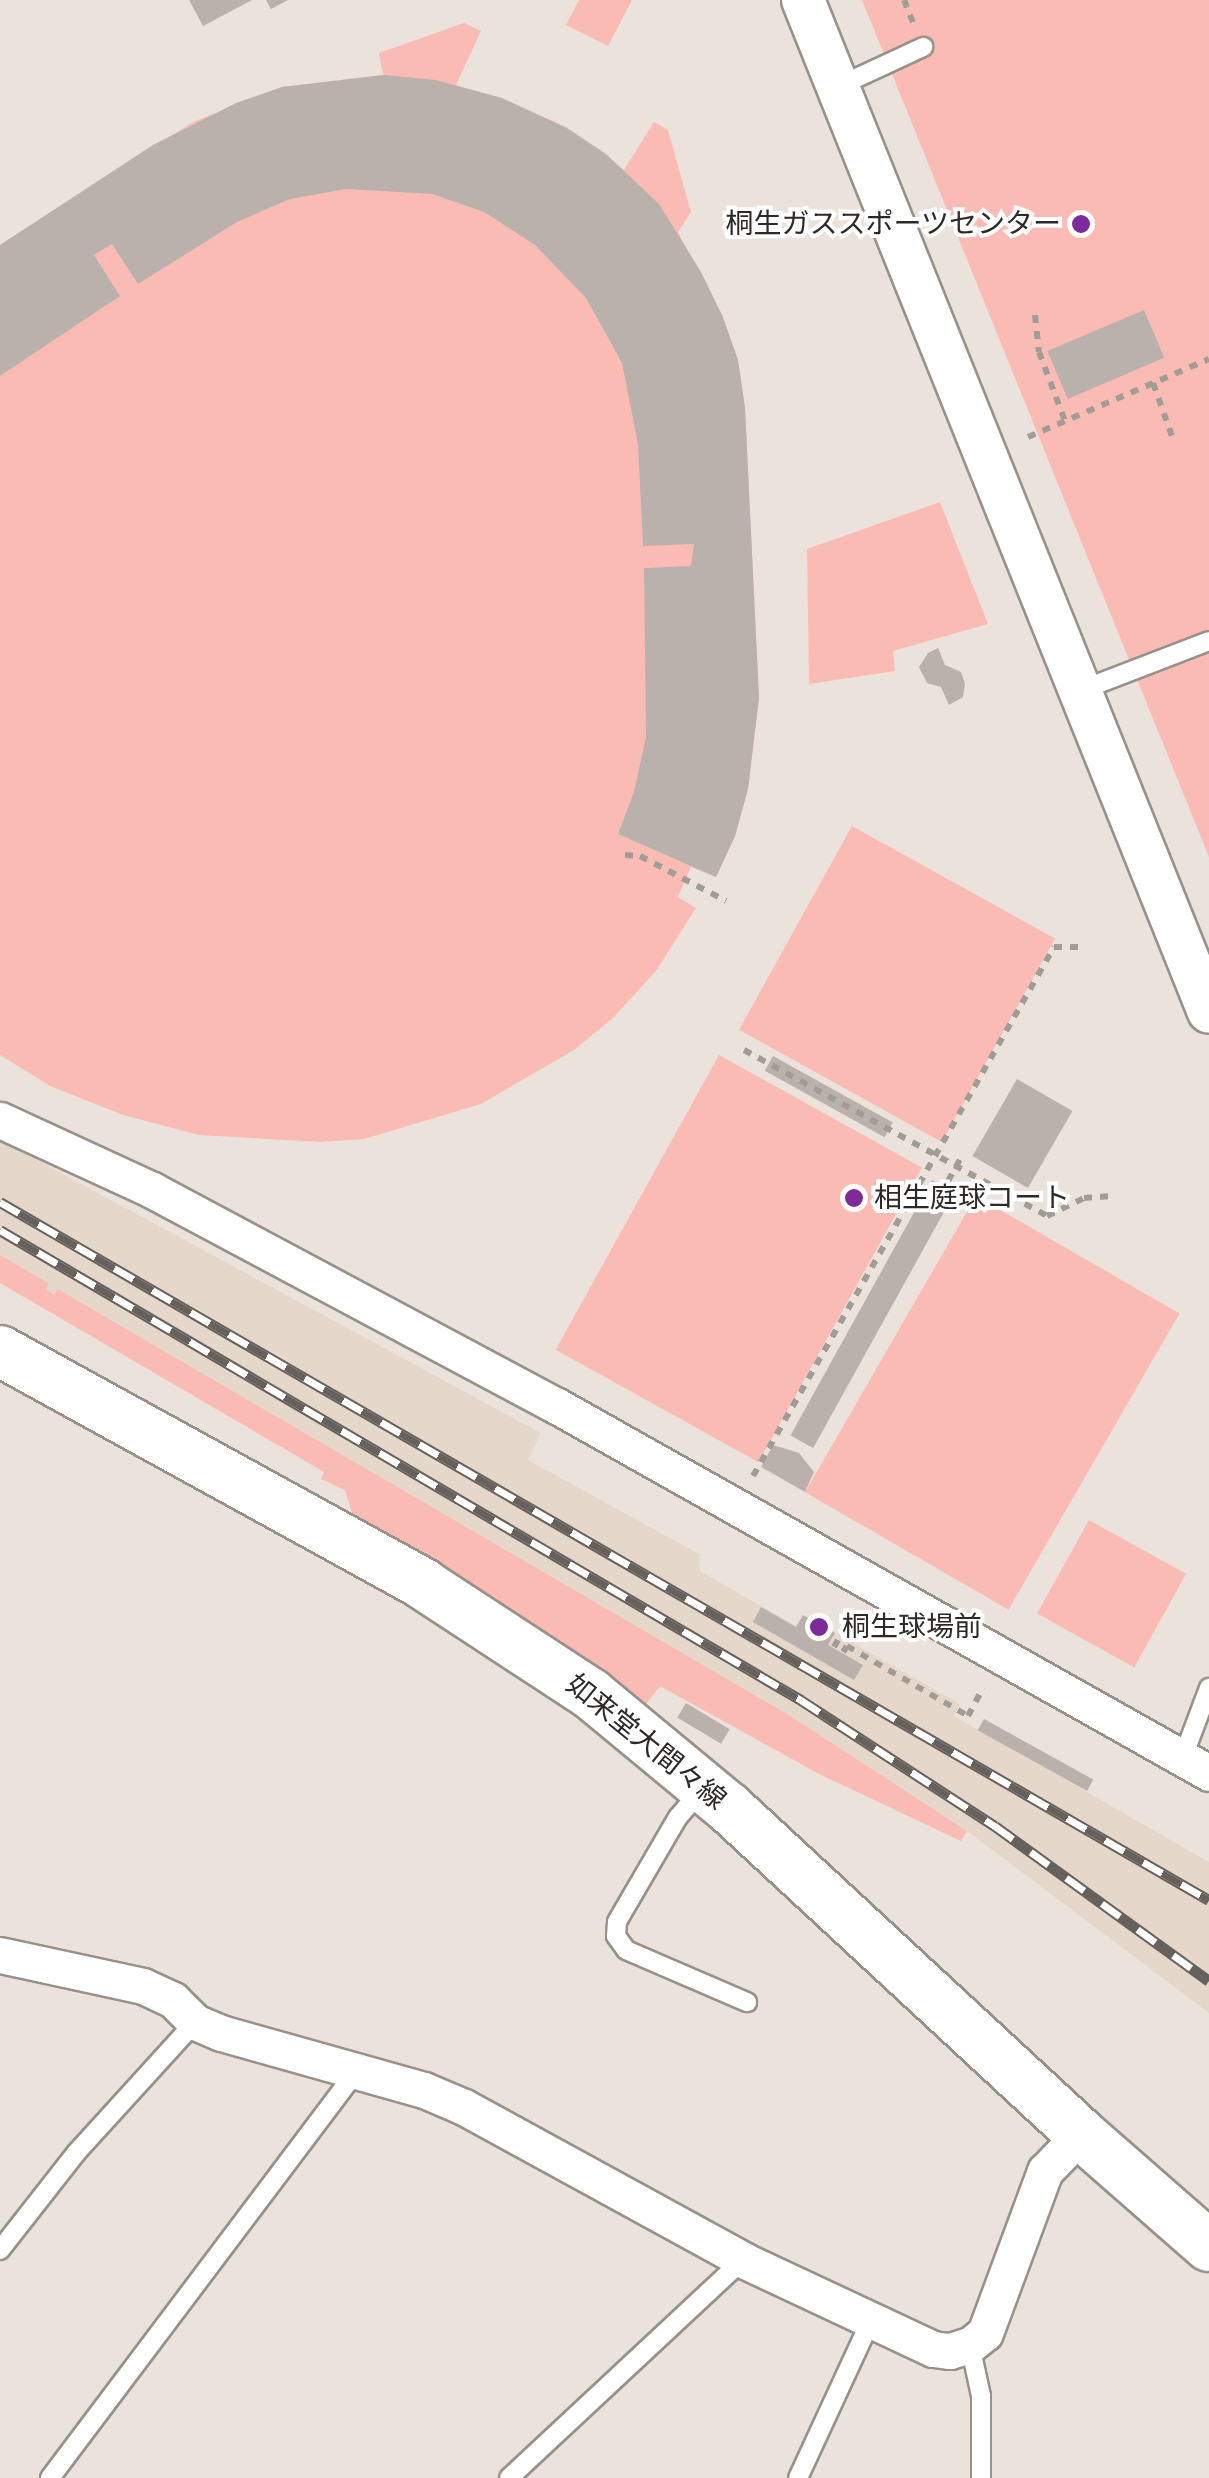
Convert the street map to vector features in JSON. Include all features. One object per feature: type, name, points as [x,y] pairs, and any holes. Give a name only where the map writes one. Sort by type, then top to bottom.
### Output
[{"type":"main road","name":"如来堂大間々線","points":[[0,1351],[423,1584],[591,1694],[704,1786],[1081,2134],[1209,2246]]},
{"type":"street","points":[[803,0],[1209,1012]]},
{"type":"street","points":[[0,1120],[152,1190],[522,1388],[1196,1765]]},
{"type":"street","points":[[0,1955],[143,1986],[173,2000],[195,2022],[355,2073],[424,2090],[464,2106],[743,2260],[933,2349],[950,2351],[970,2345],[985,2333],[1044,2171],[1081,2134]]},
{"type":"lane","points":[[838,86],[923,48]]},
{"type":"lane","points":[[1078,691],[1209,641]]},
{"type":"lane","points":[[1196,1765],[1209,1688]]},
{"type":"lane","points":[[704,1786],[678,1817],[617,1922],[616,1936],[626,1950],[746,2002]]},
{"type":"lane","points":[[0,2250],[76,2153],[195,2022]]},
{"type":"lane","points":[[50,2478],[355,2073]]},
{"type":"lane","points":[[509,2478],[743,2260]]},
{"type":"lane","points":[[798,2478],[870,2322]]},
{"type":"lane","points":[[970,2345],[981,2396],[980,2478]]},
{"type":"path","points":[[1035,315],[1040,352],[1065,421]]},
{"type":"path","points":[[1028,437],[1209,359]]},
{"type":"path","points":[[1153,383],[1172,436]]},
{"type":"path","points":[[625,855],[640,856],[726,901]]},
{"type":"path","points":[[746,1489],[1054,947],[1084,947]]},
{"type":"path","points":[[744,1050],[1047,1216],[1084,1198],[1112,1196]]},
{"type":"path","points":[[948,1181],[960,1160]]},
{"type":"path","points":[[834,1647],[858,1604]]},
{"type":"path","points":[[843,1652],[847,1646],[968,1716],[988,1678]]},
{"type":"shaded area","points":[[579,0],[632,0],[608,46],[566,25]]},
{"type":"shaded area","name":"桐生ガススポーツセンター","points":[[862,0],[1209,0],[1209,857],[1121,640]]},
{"type":"shaded area","points":[[464,23],[481,31],[456,85],[553,121],[624,170],[654,122],[668,130],[691,212],[678,232],[722,315],[738,360],[745,408],[759,698],[748,789],[735,836],[716,877],[691,867],[678,897],[696,908],[656,971],[613,1018],[574,1050],[481,1104],[364,1139],[320,1142],[199,1135],[123,1115],[50,1086],[0,1055],[0,245],[193,122],[282,87],[383,75],[379,53]]},
{"type":"shaded area","points":[[940,502],[988,624],[893,651],[895,671],[809,684],[807,549]]},
{"type":"shaded area","points":[[852,826],[1055,938],[942,1142],[739,1030]]},
{"type":"shaded area","points":[[719,1055],[922,1167],[759,1462],[556,1350]]},
{"type":"shaded area","points":[[0,1140],[541,1433],[528,1460],[699,1554],[700,1571],[796,1626],[803,1615],[960,1704],[954,1716],[1209,1862],[1209,2013],[967,1831],[789,1715],[74,1298],[45,1290],[47,1283],[0,1255]]},
{"type":"shaded area","points":[[976,1196],[1180,1314],[1009,1610],[805,1492]]},
{"type":"shaded area","points":[[0,1255],[48,1283],[46,1290],[54,1294],[58,1289],[789,1715],[967,1831],[961,1841],[819,1774],[660,1686],[644,1707],[567,1651],[352,1513],[345,1490],[321,1479],[324,1472],[0,1283]]},
{"type":"shaded area","points":[[1089,1520],[1186,1574],[1134,1667],[1037,1614]]},
{"type":"building","points":[[189,0],[252,0],[203,26]]},
{"type":"building","points":[[266,0],[288,0],[271,9]]},
{"type":"building","points":[[384,75],[436,80],[502,98],[567,128],[606,154],[659,204],[722,315],[738,360],[745,408],[759,698],[748,789],[735,836],[716,877],[618,834],[634,792],[646,737],[644,568],[691,566],[694,544],[643,546],[638,444],[622,363],[586,298],[535,245],[484,212],[432,194],[346,189],[290,199],[237,222],[138,284],[112,244],[94,255],[120,296],[0,376],[0,245],[153,145],[236,103],[282,87]]},
{"type":"building","points":[[1144,310],[1164,358],[1068,399],[1047,351]]},
{"type":"building","points":[[938,648],[945,665],[961,672],[965,684],[963,697],[949,705],[941,687],[927,683],[919,667],[928,653]]},
{"type":"building","points":[[773,1056],[893,1122],[885,1137],[765,1071]]},
{"type":"building","points":[[1017,1079],[1072,1111],[1028,1188],[972,1156]]},
{"type":"building","points":[[932,1180],[955,1193],[813,1448],[790,1435]]},
{"type":"building","points":[[773,1445],[799,1453],[814,1472],[805,1492],[761,1467]]},
{"type":"building","points":[[761,1607],[796,1627],[803,1615],[835,1633],[828,1645],[863,1665],[854,1680],[753,1622]]},
{"type":"building","points":[[686,1703],[730,1729],[721,1744],[677,1718]]},
{"type":"building","points":[[984,1719],[1093,1780],[1087,1791],[978,1730]]},
{"type":"railway","points":[[0,1202],[1209,1900]]},
{"type":"railway","points":[[0,1230],[801,1700],[995,1826],[1209,1981]]},
{"type":"place","name":"桐生ガススポーツセンター","points":[[1081,224]]},
{"type":"place","name":"相生庭球コート","points":[[854,1198]]},
{"type":"place","name":"桐生球場前","points":[[819,1627]]}]
